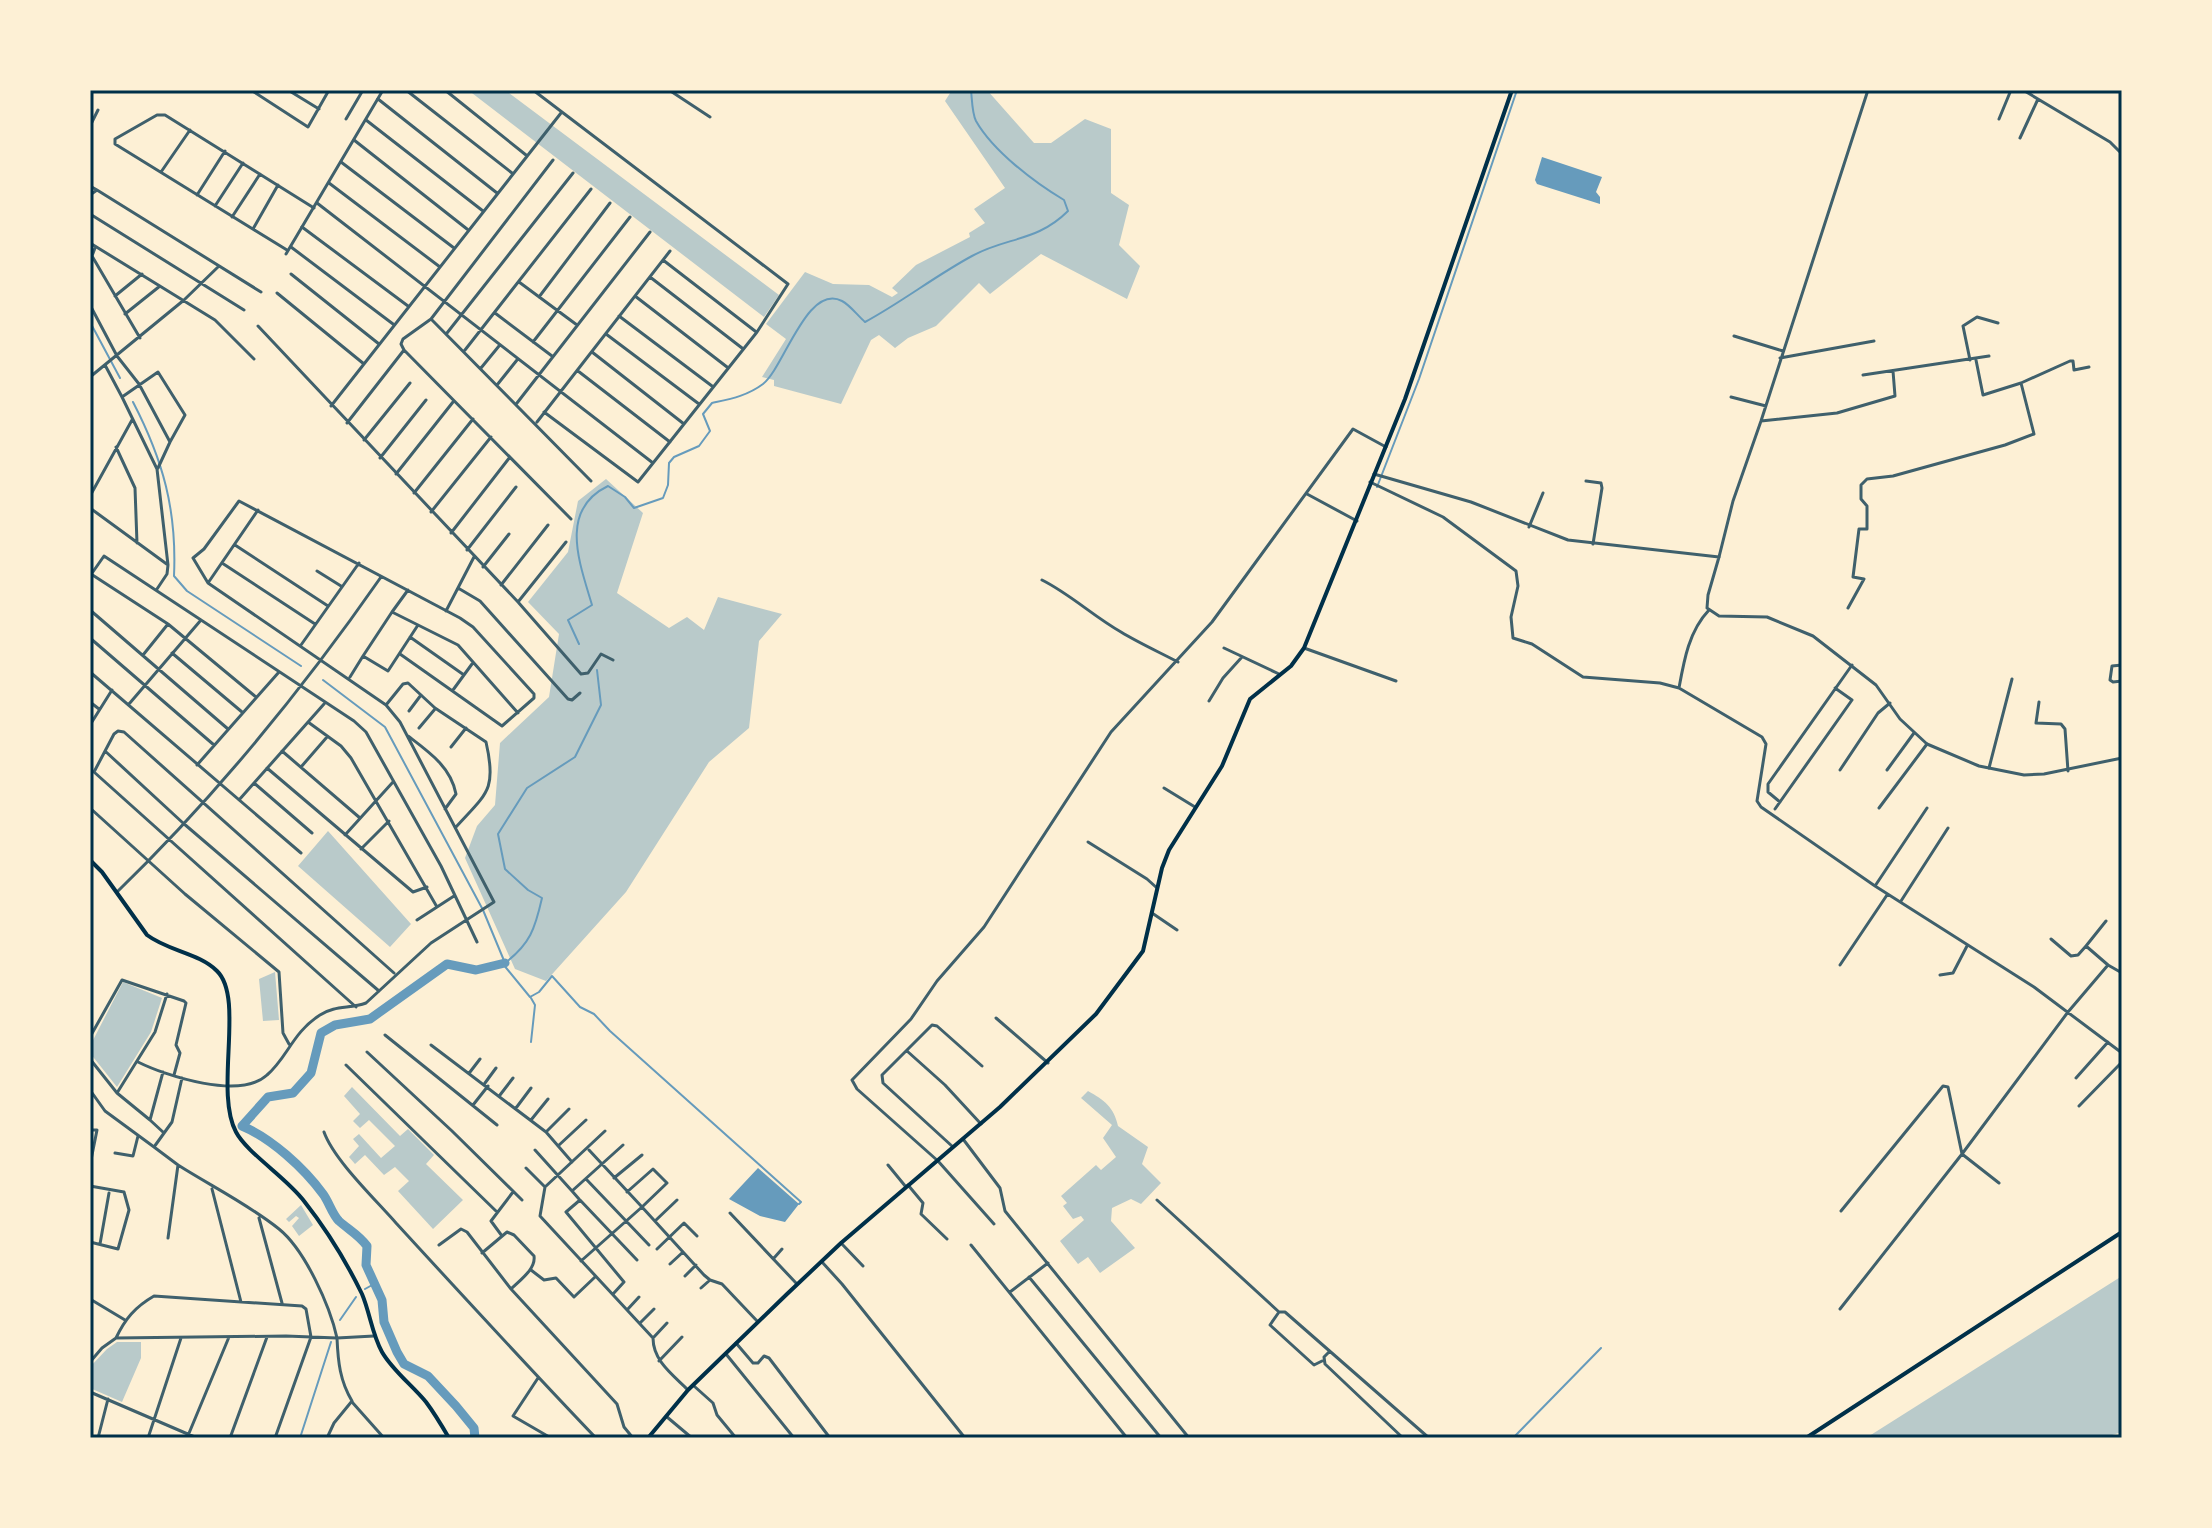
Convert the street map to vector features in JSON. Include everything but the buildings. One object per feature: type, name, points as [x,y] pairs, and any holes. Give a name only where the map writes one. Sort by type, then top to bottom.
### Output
[{"type":"main road","points":[[648,1438],[725,1353],[841,1243],[1048,1063],[1096,1014],[1133,968],[1143,951],[1169,850],[1228,754],[1250,699],[1297,660],[1304,648],[1415,373],[1437,301],[1512,90]]},
{"type":"main road","points":[[90,860],[147,935],[208,963],[222,975],[227,987],[227,1086],[233,1125],[238,1135],[304,1200],[363,1297],[376,1336],[390,1364],[425,1401],[449,1438]]},
{"type":"main road","points":[[1806,1438],[2122,1232]]},
{"type":"street","points":[[251,90],[306,126],[310,126],[328,90]]},
{"type":"street","points":[[288,90],[319,109]]},
{"type":"street","points":[[346,119],[363,90]]},
{"type":"street","points":[[288,250],[383,90]]},
{"type":"street","points":[[406,90],[512,173]]},
{"type":"street","points":[[445,90],[526,155]]},
{"type":"street","points":[[533,90],[787,283],[788,287],[757,332],[640,481],[635,482],[544,412]]},
{"type":"street","points":[[669,90],[710,117]]},
{"type":"street","points":[[1679,688],[1684,658],[1693,634],[1698,622],[1709,610],[1708,595],[1733,501],[1868,90]]},
{"type":"street","points":[[1999,119],[2011,90]]},
{"type":"street","points":[[2023,90],[2110,142],[2122,154]]},
{"type":"street","points":[[378,99],[497,193]]},
{"type":"street","points":[[2020,138],[2038,99]]},
{"type":"street","points":[[90,126],[98,110]]},
{"type":"street","points":[[331,406],[562,112]]},
{"type":"street","points":[[394,325],[288,250],[115,144],[115,139],[157,115],[165,115],[315,205],[653,463]]},
{"type":"street","points":[[366,120],[483,211]]},
{"type":"street","points":[[161,172],[190,130]]},
{"type":"street","points":[[354,140],[468,230]]},
{"type":"street","points":[[197,195],[225,151]]},
{"type":"street","points":[[553,160],[431,319],[403,339],[401,344],[571,519]]},
{"type":"street","points":[[341,162],[454,248]]},
{"type":"street","points":[[215,206],[243,163]]},
{"type":"street","points":[[447,333],[573,173]]},
{"type":"street","points":[[232,217],[260,174]]},
{"type":"street","points":[[329,183],[440,267]]},
{"type":"street","points":[[253,229],[278,185]]},
{"type":"street","points":[[90,186],[261,292]]},
{"type":"street","points":[[465,351],[591,189]]},
{"type":"street","points":[[90,195],[97,190]]},
{"type":"street","points":[[539,297],[610,203]]},
{"type":"street","points":[[90,214],[244,310]]},
{"type":"street","points":[[533,342],[630,217]]},
{"type":"street","points":[[302,227],[408,307]]},
{"type":"street","points":[[517,403],[650,232]]},
{"type":"street","points":[[90,243],[215,320],[254,359]]},
{"type":"street","points":[[95,246],[92,256],[140,338]]},
{"type":"street","points":[[536,423],[670,251]]},
{"type":"street","points":[[663,260],[757,332]]},
{"type":"street","points":[[90,377],[140,338],[219,266]]},
{"type":"street","points":[[115,296],[142,274]]},
{"type":"street","points":[[291,274],[379,344]]},
{"type":"street","points":[[650,277],[743,349]]},
{"type":"street","points":[[519,282],[577,326]]},
{"type":"street","points":[[125,314],[160,286]]},
{"type":"street","points":[[277,293],[364,364]]},
{"type":"street","points":[[635,296],[728,368]]},
{"type":"street","points":[[90,305],[115,358],[139,384],[170,442]]},
{"type":"street","points":[[495,313],[553,357]]},
{"type":"street","points":[[619,316],[713,387]]},
{"type":"street","points":[[1998,323],[1977,317],[1963,326],[1983,395],[2021,383],[2070,361],[2073,361],[2074,370],[2089,367]]},
{"type":"street","points":[[431,319],[591,481]]},
{"type":"street","points":[[258,326],[583,675],[588,673],[601,654],[613,660]]},
{"type":"street","points":[[606,334],[700,404]]},
{"type":"street","points":[[1734,336],[1783,351]]},
{"type":"street","points":[[1780,358],[1874,341]]},
{"type":"street","points":[[481,368],[499,346]]},
{"type":"street","points":[[347,423],[404,350]]},
{"type":"street","points":[[592,352],[684,424]]},
{"type":"street","points":[[1863,375],[1989,356]]},
{"type":"street","points":[[497,385],[517,360]]},
{"type":"street","points":[[106,364],[158,468],[168,565],[167,574],[157,589]]},
{"type":"street","points":[[578,371],[670,442]]},
{"type":"street","points":[[1761,421],[1837,413],[1895,396],[1893,371]]},
{"type":"street","points":[[122,397],[155,372],[161,374],[185,415],[158,468]]},
{"type":"street","points":[[364,440],[410,383]]},
{"type":"street","points":[[1848,608],[1864,579],[1853,577],[1859,529],[1867,529],[1867,506],[1861,499],[1861,485],[1867,479],[1893,476],[2032,436],[2035,430],[2021,383]]},
{"type":"street","points":[[1731,397],[1766,406]]},
{"type":"street","points":[[380,458],[426,400]]},
{"type":"street","points":[[396,474],[454,401]]},
{"type":"street","points":[[414,493],[473,419]]},
{"type":"street","points":[[90,496],[132,420]]},
{"type":"street","points":[[994,1224],[938,1161],[852,1085],[852,1080],[911,1019],[937,981],[984,927],[1111,732],[1212,622],[1353,429],[1386,447]]},
{"type":"street","points":[[431,512],[491,437]]},
{"type":"street","points":[[116,447],[135,488],[137,543]]},
{"type":"street","points":[[451,533],[510,457]]},
{"type":"street","points":[[1374,474],[1471,502],[1568,540],[1719,557]]},
{"type":"street","points":[[1586,481],[1601,483],[1602,488],[1593,544]]},
{"type":"street","points":[[1370,482],[1443,517],[1516,571],[1518,586],[1511,617],[1513,638],[1532,644],[1583,677],[1660,683],[1679,688],[1762,737],[1766,744],[1757,801],[1761,807],[1875,886],[2034,987],[2122,1053]]},
{"type":"street","points":[[467,550],[516,487]]},
{"type":"street","points":[[1306,493],[1357,521]]},
{"type":"street","points":[[1529,527],[1543,493]]},
{"type":"street","points":[[138,1062],[204,1084],[227,1086],[266,1077],[289,1045],[319,1016],[341,1006],[356,1007],[366,1003],[431,943],[494,901],[407,735],[386,705],[208,583],[193,558],[204,549],[237,501],[359,563],[473,627],[534,694],[532,701],[502,726],[400,654]]},
{"type":"street","points":[[90,508],[168,565]]},
{"type":"street","points":[[208,583],[258,510]]},
{"type":"street","points":[[501,585],[548,525]]},
{"type":"street","points":[[483,567],[509,534]]},
{"type":"street","points":[[518,602],[566,542]]},
{"type":"street","points":[[235,545],[328,606]]},
{"type":"street","points":[[256,697],[168,624],[90,575],[104,556],[354,721],[366,732],[456,895],[477,942]]},
{"type":"street","points":[[446,611],[474,557]]},
{"type":"street","points":[[222,563],[315,624]]},
{"type":"street","points":[[300,645],[359,563]]},
{"type":"street","points":[[317,571],[342,586]]},
{"type":"street","points":[[117,892],[149,862],[303,687],[382,576]]},
{"type":"street","points":[[1042,580],[1121,632],[1178,662]]},
{"type":"street","points":[[458,588],[480,601],[568,699],[572,700],[580,693]]},
{"type":"street","points":[[349,678],[408,590]]},
{"type":"street","points":[[90,610],[228,729]]},
{"type":"street","points":[[1709,610],[1719,616],[1767,617],[1813,636],[1876,685],[1914,733],[1927,744],[1989,768],[2024,775],[2068,771],[2122,758]]},
{"type":"street","points":[[392,612],[458,645],[518,713]]},
{"type":"street","points":[[129,704],[201,620]]},
{"type":"street","points":[[143,655],[168,624]]},
{"type":"street","points":[[363,656],[386,671],[390,669],[418,625]]},
{"type":"street","points":[[410,637],[464,675]]},
{"type":"street","points":[[90,638],[214,745]]},
{"type":"street","points":[[1224,648],[1280,674]]},
{"type":"street","points":[[1304,648],[1396,681]]},
{"type":"street","points":[[172,653],[243,713]]},
{"type":"street","points":[[1209,701],[1223,678],[1242,657]]},
{"type":"street","points":[[453,690],[472,664]]},
{"type":"street","points":[[1780,802],[1768,792],[1768,784],[1852,665]]},
{"type":"street","points":[[2122,665],[2112,666],[2110,680],[2122,681]]},
{"type":"street","points":[[90,672],[301,853]]},
{"type":"street","points":[[197,765],[279,672]]},
{"type":"street","points":[[1989,768],[2012,679]]},
{"type":"street","points":[[386,705],[405,683],[435,708],[486,742],[492,767],[490,785],[486,794],[455,827]]},
{"type":"street","points":[[1775,809],[1852,700],[1835,688]]},
{"type":"street","points":[[90,725],[112,690]]},
{"type":"street","points":[[409,711],[421,695]]},
{"type":"street","points":[[90,702],[100,710]]},
{"type":"street","points":[[239,800],[325,702]]},
{"type":"street","points":[[2039,702],[2036,723],[2061,724],[2065,729],[2068,771]]},
{"type":"street","points":[[1840,770],[1878,713],[1890,703]]},
{"type":"street","points":[[419,728],[435,708]]},
{"type":"street","points":[[308,722],[351,758],[437,907]]},
{"type":"street","points":[[451,747],[466,727]]},
{"type":"street","points":[[90,779],[114,734],[124,732],[396,974]]},
{"type":"street","points":[[1887,770],[1914,733]]},
{"type":"street","points":[[407,735],[436,757],[450,776],[456,794],[445,809]]},
{"type":"street","points":[[301,767],[328,736]]},
{"type":"street","points":[[1879,808],[1927,744]]},
{"type":"street","points":[[105,751],[183,823],[379,991]]},
{"type":"street","points":[[282,751],[360,818]]},
{"type":"street","points":[[267,768],[413,892],[427,887]]},
{"type":"street","points":[[94,772],[356,1007]]},
{"type":"street","points":[[345,835],[393,782]]},
{"type":"street","points":[[254,783],[312,833]]},
{"type":"street","points":[[1164,788],[1195,807]]},
{"type":"street","points":[[90,808],[279,972],[283,1033],[289,1045]]},
{"type":"street","points":[[1875,886],[1927,808]]},
{"type":"street","points":[[361,849],[389,821]]},
{"type":"street","points":[[1901,901],[1948,828]]},
{"type":"street","points":[[1088,842],[1157,888]]},
{"type":"street","points":[[1840,965],[1888,893]]},
{"type":"street","points":[[417,920],[456,895]]},
{"type":"street","points":[[1152,913],[1177,930]]},
{"type":"street","points":[[2051,939],[2071,956],[2078,955],[2106,921]]},
{"type":"street","points":[[1940,975],[1953,973],[1967,945]]},
{"type":"street","points":[[2086,946],[2122,973]]},
{"type":"street","points":[[1840,1309],[2068,1012],[2108,965]]},
{"type":"street","points":[[90,1037],[122,980],[167,994],[186,1003],[176,1045],[180,1053],[174,1075]]},
{"type":"street","points":[[117,1093],[155,1032],[167,994]]},
{"type":"street","points":[[996,1018],[1048,1063]]},
{"type":"street","points":[[953,1148],[883,1083],[882,1075],[932,1025],[982,1066]]},
{"type":"street","points":[[385,1035],[497,1125]]},
{"type":"street","points":[[2076,1078],[2108,1042]]},
{"type":"street","points":[[431,1045],[546,1132],[572,1162]]},
{"type":"street","points":[[907,1051],[945,1085],[981,1124]]},
{"type":"street","points":[[367,1052],[522,1200]]},
{"type":"street","points":[[90,1059],[117,1093],[164,1133]]},
{"type":"street","points":[[470,1072],[480,1059]]},
{"type":"street","points":[[2079,1106],[2122,1062]]},
{"type":"street","points":[[346,1065],[497,1212]]},
{"type":"street","points":[[473,1105],[496,1068]]},
{"type":"street","points":[[150,1120],[163,1072]]},
{"type":"street","points":[[154,1147],[172,1122],[182,1078]]},
{"type":"street","points":[[500,1095],[513,1078]]},
{"type":"street","points":[[1841,1211],[1943,1086],[1948,1087],[1962,1154],[1999,1183]]},
{"type":"street","points":[[516,1108],[531,1088]]},
{"type":"street","points":[[90,1090],[105,1111],[138,1136],[281,1230],[300,1254],[325,1302],[337,1338],[338,1369],[344,1388],[384,1438]]},
{"type":"street","points":[[531,1120],[548,1099]]},
{"type":"street","points":[[546,1132],[569,1109]]},
{"type":"street","points":[[558,1146],[586,1120]]},
{"type":"street","points":[[90,1130],[97,1130],[90,1165]]},
{"type":"street","points":[[605,1131],[545,1187],[540,1216],[653,1338],[653,1350],[659,1361],[713,1403],[717,1415],[736,1438]]},
{"type":"street","points":[[324,1132],[328,1143],[370,1193],[596,1438]]},
{"type":"street","points":[[115,1153],[133,1156],[138,1136]]},
{"type":"street","points":[[963,1139],[1000,1188],[1005,1211],[1189,1438]]},
{"type":"street","points":[[572,1191],[623,1145]]},
{"type":"street","points":[[587,1148],[710,1280],[722,1284],[758,1322]]},
{"type":"street","points":[[535,1150],[637,1260]]},
{"type":"street","points":[[614,1178],[642,1155]]},
{"type":"street","points":[[168,1238],[178,1165]]},
{"type":"street","points":[[888,1165],[923,1203],[921,1214],[947,1239]]},
{"type":"street","points":[[526,1168],[545,1187]]},
{"type":"street","points":[[581,1261],[667,1183],[653,1169],[627,1192]]},
{"type":"street","points":[[586,1179],[649,1245]]},
{"type":"street","points":[[90,1186],[124,1192],[129,1210],[119,1249],[90,1242]]},
{"type":"street","points":[[212,1187],[241,1302]]},
{"type":"street","points":[[100,1244],[109,1191]]},
{"type":"street","points":[[502,1236],[491,1223],[513,1192]]},
{"type":"street","points":[[580,1200],[566,1212],[624,1282],[613,1295]]},
{"type":"street","points":[[655,1221],[677,1200]]},
{"type":"street","points":[[1157,1200],[1279,1312],[1285,1312],[1429,1438]]},
{"type":"street","points":[[730,1213],[798,1284]]},
{"type":"street","points":[[258,1215],[282,1303]]},
{"type":"street","points":[[657,1249],[684,1223],[697,1236]]},
{"type":"street","points":[[439,1245],[464,1229],[511,1289],[617,1404],[624,1427],[633,1438]]},
{"type":"street","points":[[482,1253],[502,1236],[511,1233],[534,1256],[535,1263],[511,1289]]},
{"type":"street","points":[[841,1243],[863,1266]]},
{"type":"street","points":[[971,1245],[1127,1438]]},
{"type":"street","points":[[774,1258],[782,1249]]},
{"type":"street","points":[[670,1264],[683,1252]]},
{"type":"street","points":[[822,1262],[965,1438]]},
{"type":"street","points":[[1008,1293],[1048,1263]]},
{"type":"street","points":[[685,1276],[696,1265]]},
{"type":"street","points":[[530,1269],[544,1280],[556,1278],[574,1297],[595,1277]]},
{"type":"street","points":[[1029,1277],[1161,1438]]},
{"type":"street","points":[[701,1288],[710,1280]]},
{"type":"street","points":[[90,1362],[116,1338],[125,1320],[154,1296],[296,1304],[306,1309],[311,1337],[275,1438]]},
{"type":"street","points":[[627,1310],[639,1297]]},
{"type":"street","points":[[90,1299],[125,1320]]},
{"type":"street","points":[[640,1323],[654,1309]]},
{"type":"street","points":[[1279,1312],[1270,1325],[1314,1365],[1323,1361],[1330,1351]]},
{"type":"street","points":[[653,1338],[667,1323]]},
{"type":"street","points":[[116,1338],[376,1336]]},
{"type":"street","points":[[188,1436],[229,1337]]},
{"type":"street","points":[[230,1438],[267,1337]]},
{"type":"street","points":[[659,1361],[682,1337]]},
{"type":"street","points":[[148,1438],[181,1338]]},
{"type":"street","points":[[736,1343],[753,1363],[758,1363],[764,1356],[769,1358],[830,1438]]},
{"type":"street","points":[[725,1353],[794,1438]]},
{"type":"street","points":[[1323,1361],[1403,1438]]},
{"type":"street","points":[[538,1378],[513,1416],[551,1438]]},
{"type":"street","points":[[90,1392],[197,1438]]},
{"type":"street","points":[[98,1438],[108,1399]]},
{"type":"street","points":[[327,1438],[334,1423],[352,1401]]},
{"type":"street","points":[[666,1416],[692,1438]]},
{"type":"street","points":[[1177,1438],[1184,1432]]},
{"type":"shaded area","points":[[468,90],[505,90],[779,295],[764,317]]},
{"type":"shaded area","points":[[952,90],[987,90],[1034,143],[1051,143],[1085,119],[1111,129],[1111,193],[1129,205],[1119,245],[1140,266],[1127,299],[1041,254],[990,294],[979,283],[936,326],[908,338],[895,348],[879,335],[871,340],[841,404],[774,386],[774,380],[762,377],[786,339],[766,324],[805,272],[833,284],[869,285],[892,297],[898,293],[892,288],[916,265],[970,237],[969,233],[985,223],[974,209],[1005,188],[945,101]]},
{"type":"shaded area","points":[[606,479],[643,513],[617,593],[669,628],[687,617],[704,630],[718,597],[782,614],[759,641],[749,728],[709,762],[626,892],[546,981],[515,969],[465,858],[477,826],[495,805],[500,743],[549,697],[559,634],[528,602],[568,552],[578,501]]},
{"type":"shaded area","points":[[328,831],[411,924],[390,947],[298,866]]},
{"type":"shaded area","points":[[275,972],[279,1020],[263,1021],[259,979]]},
{"type":"shaded area","points":[[123,982],[162,998],[151,1032],[117,1087],[90,1053],[90,1046]]},
{"type":"shaded area","points":[[352,1087],[400,1136],[408,1129],[434,1155],[426,1164],[463,1200],[433,1229],[398,1191],[409,1181],[395,1167],[384,1175],[365,1155],[355,1164],[349,1157],[359,1146],[353,1139],[359,1134],[381,1158],[395,1146],[369,1120],[360,1128],[353,1121],[360,1114],[344,1096]]},
{"type":"shaded area","points":[[1088,1091],[1108,1105],[1118,1126],[1148,1147],[1142,1164],[1161,1183],[1141,1204],[1131,1199],[1112,1208],[1111,1221],[1135,1248],[1100,1273],[1088,1257],[1078,1264],[1060,1241],[1084,1220],[1081,1216],[1073,1219],[1063,1206],[1067,1203],[1061,1196],[1096,1165],[1101,1170],[1116,1157],[1103,1138],[1112,1125],[1081,1098]]},
{"type":"shaded area","points":[[301,1205],[313,1225],[299,1236],[292,1226],[299,1218],[296,1216],[289,1222],[286,1219]]},
{"type":"shaded area","points":[[2122,1276],[2122,1432],[2102,1438],[1866,1438]]},
{"type":"shaded area","points":[[117,1342],[141,1342],[141,1358],[122,1402],[90,1388],[90,1367]]},
{"type":"water","points":[[1542,157],[1602,177],[1596,192],[1600,204],[1537,184],[1535,180]]},
{"type":"water","points":[[758,1168],[799,1204],[785,1222],[760,1216],[729,1199]]},
{"type":"waterway","points":[[579,644],[568,620],[592,605],[582,572],[577,539],[578,523],[592,496],[608,486],[625,497],[634,508],[663,498],[668,485],[669,463],[674,457],[699,446],[710,431],[703,414],[712,403],[745,394],[763,384],[807,315],[818,304],[829,299],[842,301],[865,322],[972,256],[1033,234],[1068,211],[1064,200],[1016,165],[983,132],[975,118],[971,90]]},
{"type":"waterway","points":[[1377,487],[1419,379],[1517,90]]},
{"type":"waterway","points":[[90,322],[120,378]]},
{"type":"waterway","points":[[133,402],[166,486],[173,529],[174,576],[187,591],[301,666]]},
{"type":"waterway","points":[[323,680],[385,727],[483,910],[505,963],[530,935],[542,898],[505,869],[498,834],[527,788],[575,757],[601,705],[597,670]]},
{"type":"waterway","points":[[475,1438],[474,1428],[456,1406],[428,1376],[404,1364],[397,1352],[384,1322],[382,1300],[366,1265],[367,1246],[337,1218],[323,1194],[297,1164],[264,1138],[242,1126],[268,1097],[293,1093],[311,1073],[321,1033],[335,1025],[370,1019],[447,964],[476,970],[505,963]]},
{"type":"waterway","points":[[503,964],[530,997],[539,992],[552,976],[580,1007],[594,1014],[801,1202],[799,1204]]},
{"type":"waterway","points":[[531,998],[535,1005],[531,1042]]},
{"type":"waterway","points":[[365,1289],[374,1284]]},
{"type":"waterway","points":[[340,1320],[356,1297]]},
{"type":"waterway","points":[[300,1438],[331,1342]]},
{"type":"waterway","points":[[1513,1438],[1601,1348]]}]
